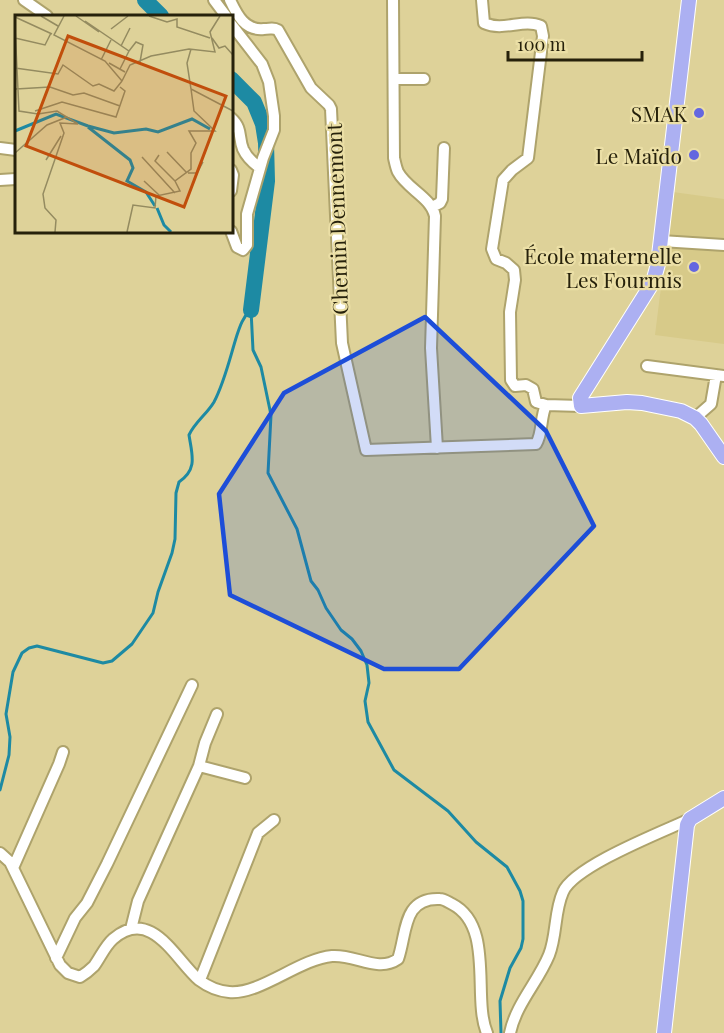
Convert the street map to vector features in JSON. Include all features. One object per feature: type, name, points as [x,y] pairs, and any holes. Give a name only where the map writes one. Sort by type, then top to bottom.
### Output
[{"type":"main road","points":[[689,0],[658,264],[653,282],[580,398],[581,406],[627,402],[681,411],[695,418],[724,457]]},
{"type":"main road","points":[[664,1033],[687,825],[690,819],[724,798]]},
{"type":"street","points":[[24,0],[46,15]]},
{"type":"street","points":[[214,0],[225,15]]},
{"type":"street","name":"Chemin Dennemont","points":[[230,0],[243,22],[252,28],[278,30],[311,88],[331,109],[342,343],[366,450],[436,448]]},
{"type":"street","points":[[393,0],[394,158],[398,172],[432,207],[435,216],[431,348],[436,448],[536,444],[540,438],[542,414],[546,405]]},
{"type":"street","points":[[482,0],[484,23],[494,28],[534,23],[541,26],[543,36],[528,158],[503,180],[492,249],[496,259],[506,263],[514,270],[515,280],[510,312],[511,380],[515,386],[526,385],[533,389],[536,402],[546,405],[581,406]]},
{"type":"street","points":[[231,232],[237,247],[243,250],[247,245],[247,214],[261,163],[274,130],[269,82],[262,64],[232,25]]},
{"type":"street","points":[[394,79],[424,79]]},
{"type":"street","points":[[232,119],[241,134],[242,147],[248,158],[261,163]]},
{"type":"street","points":[[0,148],[15,150]]},
{"type":"street","points":[[432,207],[442,201],[444,148]]},
{"type":"street","points":[[0,180],[15,179]]},
{"type":"street","points":[[661,241],[724,245]]},
{"type":"street","points":[[647,366],[720,376],[711,404],[695,418]]},
{"type":"street","points":[[56,958],[75,918],[87,903],[107,864],[192,685]]},
{"type":"street","points":[[131,929],[138,901],[197,775],[205,743],[217,714]]},
{"type":"street","points":[[12,868],[63,752]]},
{"type":"street","points":[[199,766],[245,778]]},
{"type":"street","points":[[510,1033],[516,1013],[550,953],[559,904],[569,882],[620,850],[690,819]]},
{"type":"street","points":[[200,980],[258,833],[274,820]]},
{"type":"street","points":[[0,853],[10,862],[60,965],[68,973],[80,977],[93,967],[112,940],[131,929],[147,931],[161,937],[200,980],[217,990],[231,992],[247,990],[322,957],[337,956],[382,966],[390,965],[398,959],[410,912],[424,900],[442,899],[461,909],[471,924],[481,963],[483,1017],[487,1033]]},
{"type":"highlighted area","points":[[425,317],[546,431],[594,526],[459,669],[384,669],[230,595],[219,494],[284,393]]},
{"type":"shaded area","name":"École maternelle Les Fourmis","points":[[673,192],[724,199],[724,344],[655,335]]},
{"type":"waterway","points":[[145,0],[160,15]]},
{"type":"waterway","points":[[232,80],[254,102],[263,124],[266,143],[267,181],[251,310]]},
{"type":"waterway","points":[[251,310],[253,350],[261,367],[271,415],[268,473],[297,529],[311,581],[341,630],[361,651],[367,665],[369,683],[365,701],[368,722],[394,770],[448,811],[476,842],[507,867],[520,891],[523,901],[523,939],[521,948],[510,968],[500,1001],[501,1033]]},
{"type":"waterway","points":[[0,790],[9,755],[10,737],[6,714],[13,672],[22,653],[37,646],[103,663],[112,661],[132,644],[153,613],[175,539],[176,493],[179,482],[191,467],[189,435],[218,394],[237,335],[245,316],[250,311]]},
{"type":"place","name":"SMAK","points":[[699,113]]},
{"type":"place","name":"Le Maïdo","points":[[694,155]]},
{"type":"place","name":"École maternelle Les Fourmis","points":[[694,267]]}]
